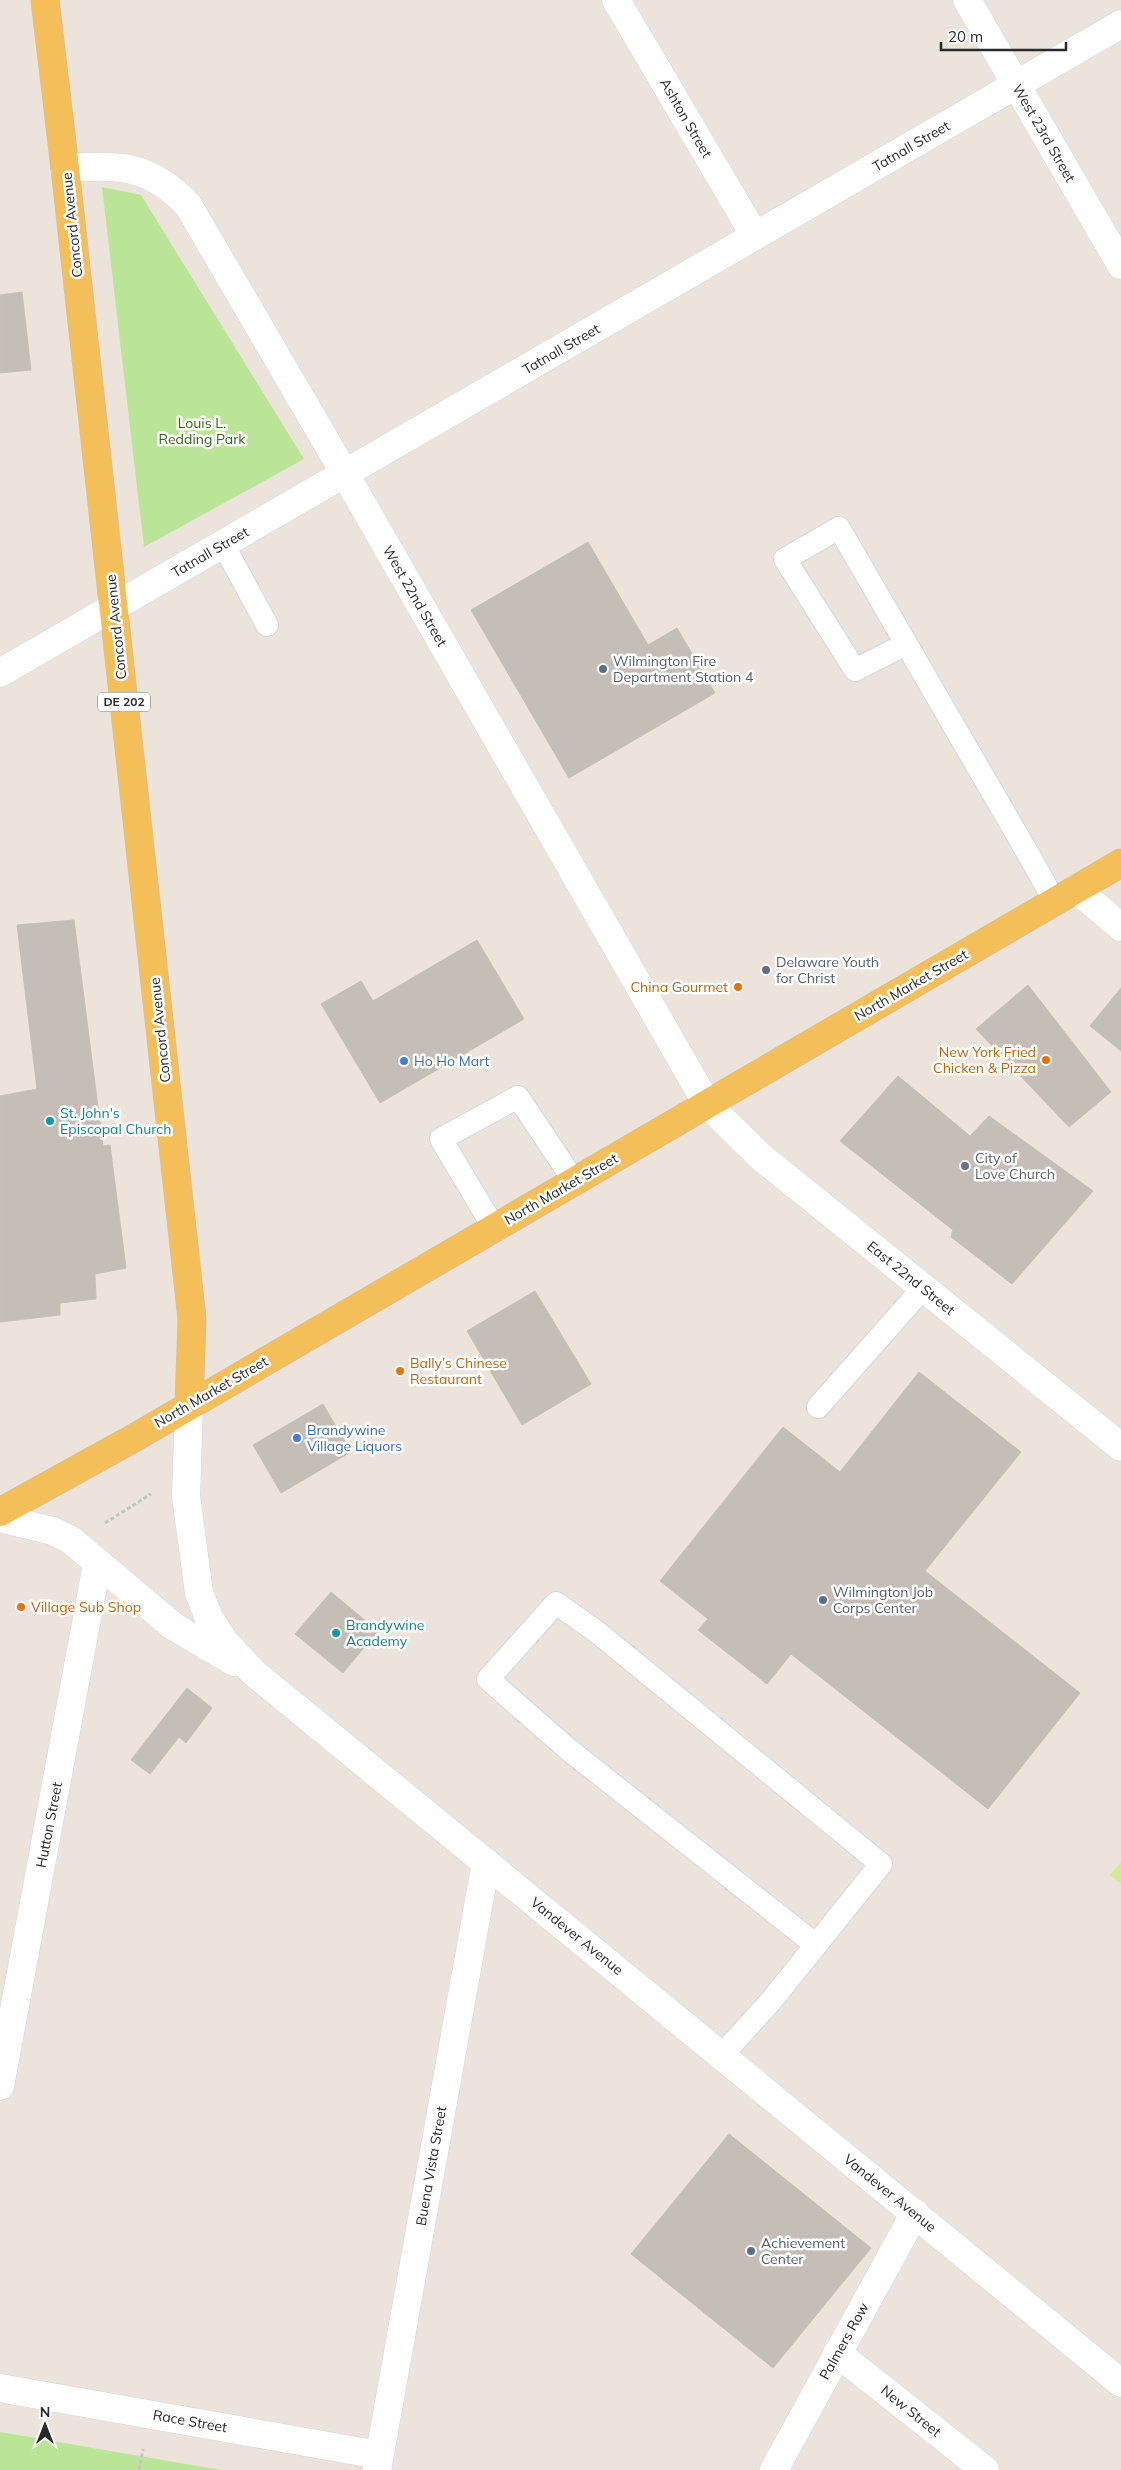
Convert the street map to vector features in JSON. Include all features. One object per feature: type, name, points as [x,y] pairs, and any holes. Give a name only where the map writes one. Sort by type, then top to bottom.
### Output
[{"type":"main road","name":"Concord Avenue","points":[[45,0],[192,1319],[189,1404]]},
{"type":"main road","name":"North Market Street","points":[[0,1512],[494,1228],[1121,863]]},
{"type":"street","name":"Ashton Street","points":[[616,0],[755,236]]},
{"type":"street","name":"West 23rd Street","points":[[967,0],[1121,265]]},
{"type":"street","name":"Tatnall Street","points":[[0,673],[1121,24]]},
{"type":"street","name":"West 22nd Street","points":[[65,168],[119,168],[150,175],[170,186],[188,205],[707,1104]]},
{"type":"street","points":[[1065,896],[1121,927]]},
{"type":"street","name":"East 22nd Street","points":[[707,1104],[761,1157],[1121,1446]]},
{"type":"street","name":"Vandever Avenue","points":[[189,1404],[186,1496],[199,1593],[209,1618],[224,1641],[254,1673],[1121,2383]]},
{"type":"street","points":[[0,1518],[53,1531],[71,1540],[97,1564],[173,1626],[254,1673]]},
{"type":"street","name":"Hutton Street","points":[[0,2086],[97,1564]]},
{"type":"street","name":"Buena Vista Street","points":[[378,2463],[486,1862]]},
{"type":"street","name":"Palmers Row","points":[[774,2470],[915,2213]]},
{"type":"street","name":"New Street","points":[[837,2353],[985,2470]]},
{"type":"street","name":"Race Street","points":[[0,2388],[378,2463]]},
{"type":"lane","points":[[906,644],[855,670],[785,559],[839,528],[906,644],[1065,896]]},
{"type":"lane","points":[[222,544],[267,626]]},
{"type":"lane","points":[[494,1228],[441,1139],[518,1097],[574,1181]]},
{"type":"lane","points":[[818,1407],[923,1288]]},
{"type":"lane","points":[[722,2055],[771,2001],[816,1945],[881,1864],[597,1632],[556,1603],[488,1679],[570,1750],[816,1945]]},
{"type":"path","points":[[101,1525],[158,1490]]},
{"type":"green space","name":"Louis L. Redding Park","points":[[102,187],[141,195],[304,459],[144,547]]},
{"type":"green space","points":[[1121,1862],[1121,1884],[1110,1875]]},
{"type":"green space","points":[[0,2432],[221,2470],[0,2470]]},
{"type":"building","points":[[22,292],[31,370],[0,373],[0,295]]},
{"type":"building","name":"Wilmington Fire Department Station 4","points":[[588,542],[648,645],[677,628],[715,693],[569,778],[471,610]]},
{"type":"building","name":"St. John's Episcopal Church","points":[[74,920],[103,1146],[110,1145],[126,1268],[95,1274],[96,1299],[60,1303],[60,1315],[0,1322],[0,1096],[37,1089],[17,925]]},
{"type":"building","name":"Ho Ho Mart","points":[[477,940],[524,1019],[380,1103],[321,1004],[361,981],[373,1001]]},
{"type":"building","name":"New York Fried Chicken & Pizza","points":[[1028,985],[1111,1092],[1069,1127],[976,1029]]},
{"type":"building","points":[[1121,988],[1121,1051],[1090,1026]]},
{"type":"building","name":"City of Love Church","points":[[898,1076],[970,1136],[989,1116],[1093,1191],[1012,1284],[951,1237],[953,1230],[840,1141]]},
{"type":"building","points":[[535,1291],[591,1384],[522,1425],[467,1331]]},
{"type":"building","name":"Wilmington Job Corps Center","points":[[919,1372],[1021,1452],[925,1571],[1080,1693],[988,1809],[791,1654],[767,1684],[698,1630],[708,1619],[660,1581],[783,1427],[840,1472]]},
{"type":"building","points":[[323,1404],[351,1452],[281,1493],[253,1445]]},
{"type":"building","name":"Brandywine Academy","points":[[331,1592],[378,1631],[343,1673],[295,1634]]},
{"type":"building","points":[[187,1688],[212,1708],[186,1743],[179,1737],[150,1774],[131,1760]]},
{"type":"building","name":"Achievement Center","points":[[729,2134],[871,2248],[773,2368],[631,2254]]},
{"type":"place","name":"Wilmington Fire Department Station 4","points":[[603,669]]},
{"type":"place","name":"Delaware Youth for Christ","points":[[766,970]]},
{"type":"place","name":"China Gourmet","points":[[738,987]]},
{"type":"place","name":"New York Fried Chicken & Pizza","points":[[1046,1060]]},
{"type":"place","name":"Ho Ho Mart","points":[[404,1061]]},
{"type":"place","name":"St. John's Episcopal Church","points":[[50,1121]]},
{"type":"place","name":"City of Love Church","points":[[965,1166]]},
{"type":"place","name":"Bally’s Chinese Restaurant","points":[[400,1371]]},
{"type":"place","name":"Brandywine Village Liquors","points":[[297,1438]]},
{"type":"place","name":"Wilmington Job Corps Center","points":[[823,1600]]},
{"type":"place","name":"Village Sub Shop","points":[[21,1607]]},
{"type":"place","name":"Brandywine Academy","points":[[336,1633]]},
{"type":"place","name":"Achievement Center","points":[[751,2251]]}]
